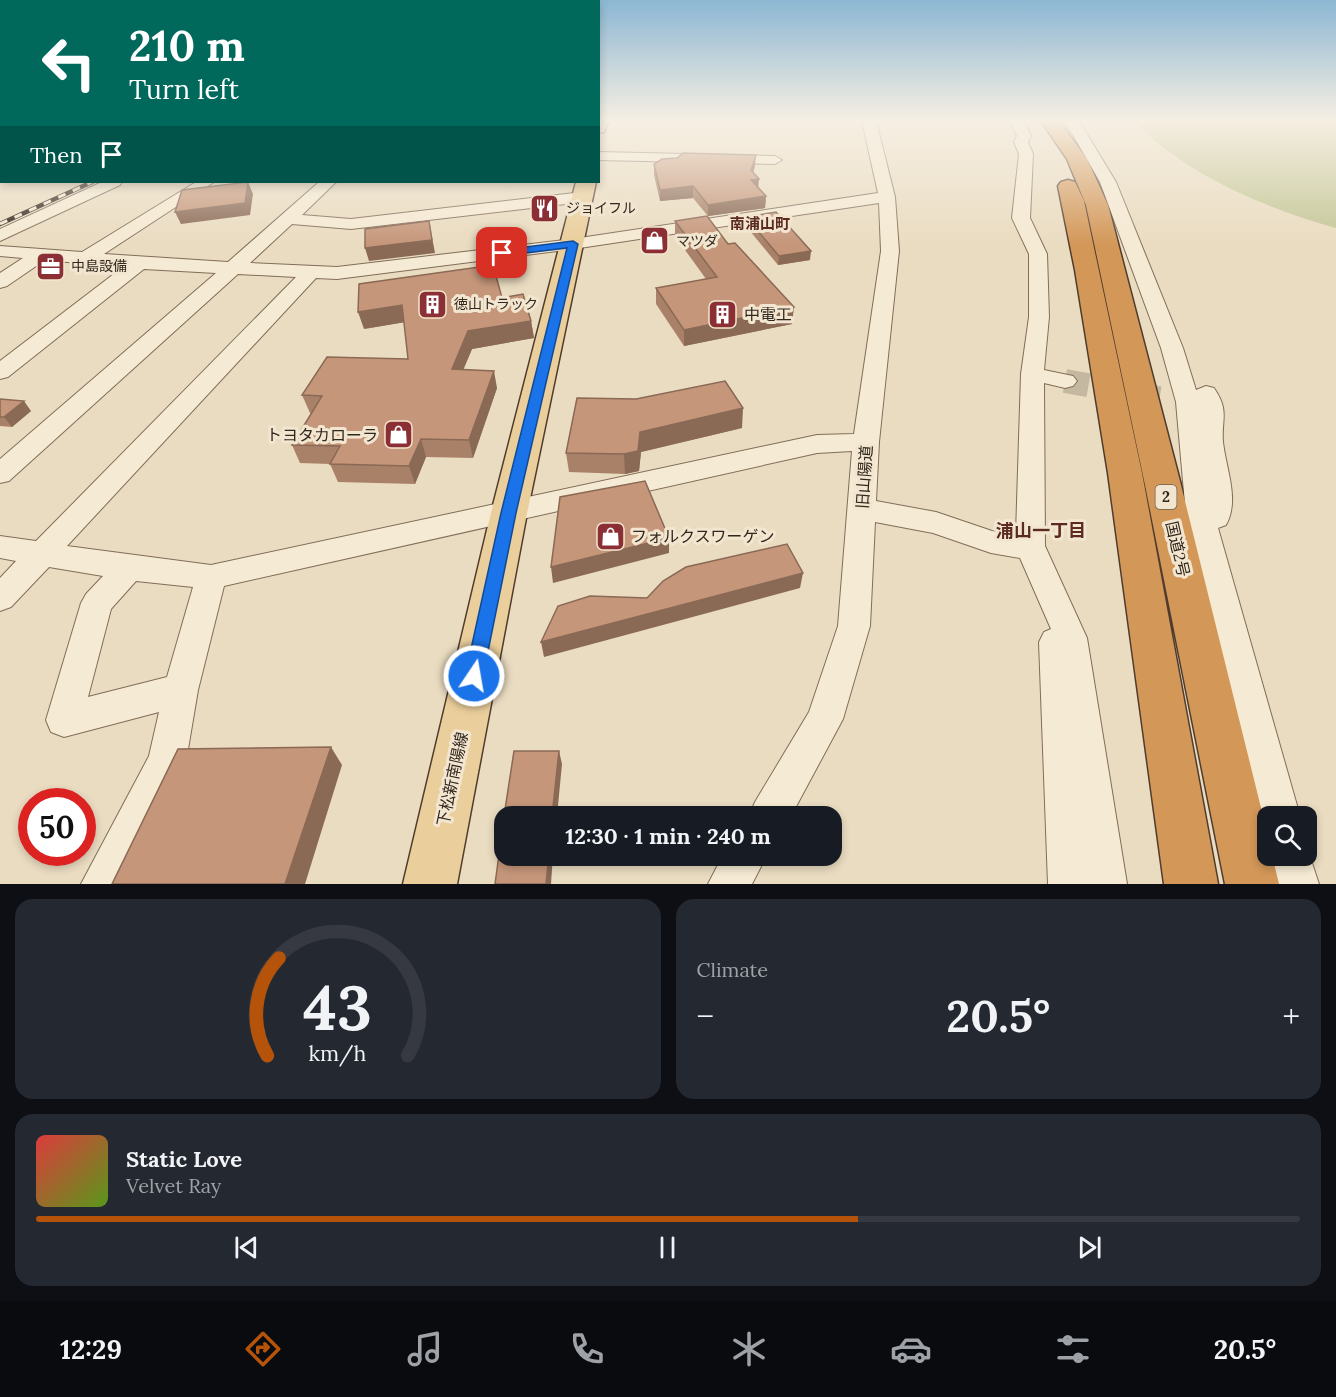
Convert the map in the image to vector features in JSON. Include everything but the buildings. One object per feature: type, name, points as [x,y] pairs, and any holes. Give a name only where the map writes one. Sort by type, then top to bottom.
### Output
[{"type":"highway","name":"国道2号","points":[[1059,162],[1073,201],[1115,273],[1125,473],[1191,884]]},
{"type":"highway","name":"国道2号","points":[[1078,162],[1096,205],[1115,273],[1252,884]]},
{"type":"main road","name":"下松新南陽線","points":[[430,884],[509,513],[584,189]]},
{"type":"street","name":"旧山陽道","points":[[775,806],[825,719],[854,626],[866,442],[890,251],[887,197],[879,162]]},
{"type":"street","points":[[1025,162],[1021,218],[1038,254],[1039,317],[1032,374],[1031,548],[1071,639],[1106,884]]},
{"type":"street","points":[[1096,162],[1108,182],[1115,273],[1172,348],[1188,398],[1200,515],[1277,806]]},
{"type":"street","points":[[0,236],[112,183]]},
{"type":"street","points":[[86,258],[204,183]]},
{"type":"street","points":[[0,474],[327,183]]},
{"type":"street","points":[[288,219],[351,224],[584,189]]},
{"type":"street","points":[[0,250],[140,263],[337,273],[573,244],[887,197]]},
{"type":"street","points":[[0,282],[44,253]]},
{"type":"street","points":[[0,372],[140,263]]},
{"type":"street","points":[[0,598],[311,272]]},
{"type":"street","points":[[1032,374],[1065,381]]},
{"type":"street","points":[[0,546],[129,568],[211,577],[817,444],[866,442]]},
{"type":"street","points":[[862,509],[936,523],[991,542],[1031,548]]},
{"type":"street","points":[[129,568],[97,603],[64,720],[181,690]]},
{"type":"street","points":[[102,884],[166,761],[181,690],[211,577]]},
{"type":"street","points":[[1069,884],[1056,642],[1071,639]]},
{"type":"street","points":[[729,884],[740,866]]},
{"type":"street","points":[[1293,866],[1298,884]]},
{"type":"green space","points":[[1185,162],[1336,162],[1336,228],[1254,199]]},
{"type":"tunnel","points":[[1065,381],[1169,400]]},
{"type":"railway","points":[[0,224],[90,183]]},
{"type":"place","name":"ジョイフル","points":[[545,208]]},
{"type":"place","name":"マツダ","points":[[655,241]]},
{"type":"place","name":"中島設備","points":[[50,266]]},
{"type":"place","name":"徳山トラック","points":[[433,304]]},
{"type":"place","name":"中電工","points":[[723,314]]},
{"type":"place","name":"トヨタカローラ","points":[[399,435]]},
{"type":"place","name":"フォルクスワーゲン","points":[[610,536]]},
{"type":"district","name":"南浦山町","points":[[760,224]]},
{"type":"district","name":"浦山一丁目","points":[[1041,531]]},
{"type":"route","points":[[474,676],[509,513],[573,244],[502,253]]}]
